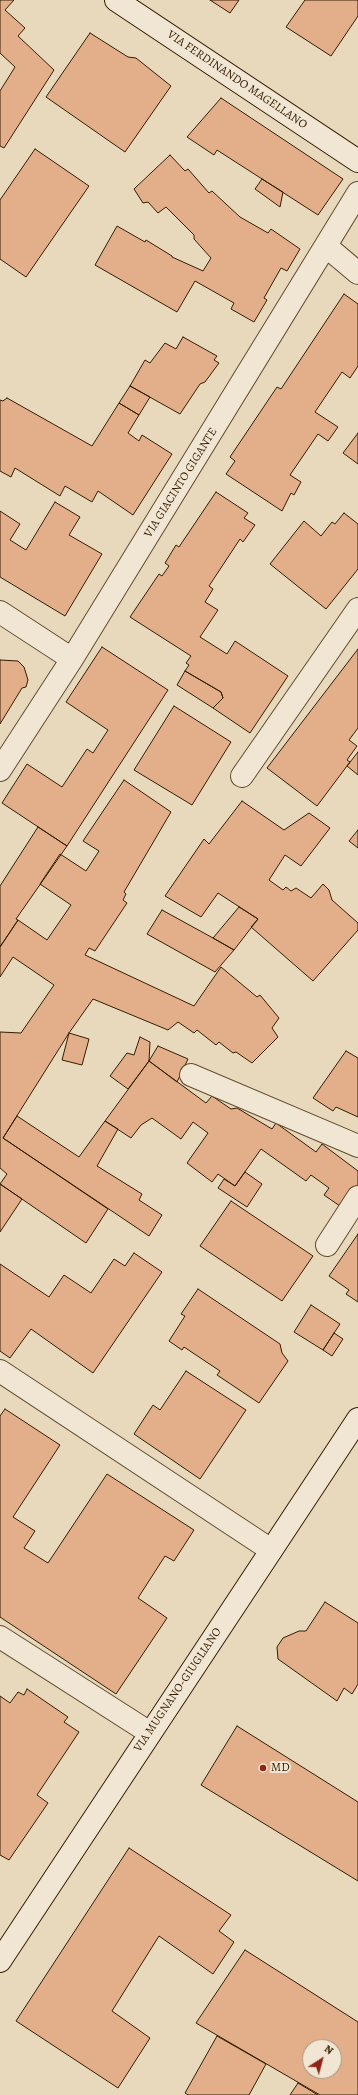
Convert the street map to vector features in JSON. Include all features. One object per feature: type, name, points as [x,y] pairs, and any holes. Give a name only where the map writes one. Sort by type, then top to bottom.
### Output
[{"type":"street","name":"VIA FERDINANDO MAGELLANO","points":[[116,0],[358,161]]},
{"type":"street","name":"VIA GIACINTO GIGANTE","points":[[0,770],[72,659],[327,247],[358,193]]},
{"type":"street","points":[[327,247],[358,273]]},
{"type":"street","points":[[242,776],[358,610]]},
{"type":"street","points":[[0,612],[72,659]]},
{"type":"street","points":[[191,1075],[358,1146]]},
{"type":"street","points":[[327,1245],[358,1197]]},
{"type":"street","points":[[0,1371],[271,1550]]},
{"type":"street","name":"VIA MUGNANO-GIUGLIANO","points":[[0,1961],[358,1419]]},
{"type":"street","points":[[0,1637],[150,1733]]},
{"type":"building","points":[[0,0],[14,0],[5,10],[25,28],[18,36],[54,70],[4,148],[0,146],[0,91],[15,67],[0,53]]},
{"type":"building","points":[[210,0],[239,0],[230,13]]},
{"type":"building","points":[[305,0],[358,0],[358,16],[331,56],[286,27]]},
{"type":"building","points":[[90,33],[128,57],[136,58],[171,86],[125,152],[46,97]]},
{"type":"building","points":[[221,98],[343,179],[318,215],[217,150],[214,155],[187,137]]},
{"type":"building","points":[[35,149],[89,186],[26,277],[0,259],[0,200]]},
{"type":"building","points":[[170,155],[185,171],[188,169],[209,193],[212,191],[240,217],[268,233],[271,229],[300,249],[287,271],[281,268],[264,298],[267,300],[254,322],[231,309],[234,303],[195,281],[177,312],[95,265],[117,226],[145,242],[146,240],[172,257],[203,271],[211,258],[194,239],[194,235],[166,207],[158,213],[148,202],[143,203],[134,189]]},
{"type":"building","points":[[262,179],[283,192],[280,207],[255,189]]},
{"type":"building","points":[[344,294],[358,304],[358,366],[350,378],[342,372],[315,412],[338,427],[328,441],[318,434],[290,475],[301,482],[294,495],[291,493],[282,511],[226,474],[235,461],[230,457],[277,387],[281,389]]},
{"type":"building","points":[[183,337],[217,356],[214,360],[219,363],[205,382],[200,384],[180,414],[130,386],[145,360],[150,363],[165,343],[176,349]]},
{"type":"building","points":[[130,386],[150,397],[139,415],[119,403]]},
{"type":"building","points":[[7,398],[92,446],[119,403],[139,415],[128,433],[139,441],[142,435],[172,454],[133,515],[98,491],[92,502],[65,486],[60,496],[15,468],[11,477],[0,471],[0,400],[3,401]]},
{"type":"building","points":[[358,433],[358,464],[343,453]]},
{"type":"building","points":[[216,492],[248,513],[244,518],[255,525],[243,542],[240,539],[209,586],[213,589],[205,602],[218,610],[200,637],[227,654],[235,641],[288,676],[250,733],[213,708],[223,698],[221,692],[185,671],[189,665],[186,663],[191,656],[130,617],[159,574],[162,576],[169,566],[165,563],[176,545],[179,547]]},
{"type":"building","points":[[55,502],[80,517],[69,535],[102,554],[65,616],[0,577],[0,511],[20,524],[10,540],[26,550]]},
{"type":"building","points":[[344,513],[358,524],[358,569],[326,609],[270,564],[304,521],[321,536],[332,522],[335,524]]},
{"type":"building","points":[[102,647],[168,690],[67,846],[2,803],[27,764],[62,787],[87,749],[93,753],[108,730],[66,702]]},
{"type":"building","points":[[358,649],[358,728],[349,740],[357,746],[347,760],[350,762],[317,806],[267,768]]},
{"type":"building","points":[[0,660],[18,661],[24,667],[28,680],[26,687],[22,688],[0,724]]},
{"type":"building","points":[[185,671],[221,692],[223,698],[213,708],[177,685]]},
{"type":"building","points":[[174,706],[231,742],[192,805],[134,770]]},
{"type":"building","points":[[358,752],[358,775],[347,766]]},
{"type":"building","points":[[124,780],[171,812],[124,892],[126,894],[123,900],[127,903],[95,951],[89,948],[85,955],[194,1006],[221,967],[257,997],[260,995],[279,1018],[272,1028],[278,1037],[252,1063],[236,1052],[233,1053],[219,1042],[216,1045],[197,1030],[194,1033],[178,1022],[168,1030],[93,999],[69,1033],[3,1138],[108,1209],[86,1243],[0,1184],[7,1174],[0,1168],[0,1032],[21,1033],[54,985],[13,957],[0,977],[0,947],[18,920],[47,940],[71,905],[40,884],[60,854],[86,871],[99,851],[83,841]]},
{"type":"building","points":[[242,801],[284,830],[309,813],[330,828],[301,866],[285,855],[269,880],[283,890],[286,887],[291,891],[296,888],[311,898],[323,884],[329,890],[332,900],[358,923],[358,930],[313,981],[251,927],[258,919],[218,893],[201,917],[165,896],[204,839],[209,844]]},
{"type":"building","points":[[38,827],[67,846],[16,919],[18,920],[0,947],[0,886]]},
{"type":"building","points":[[358,830],[358,848],[349,841]]},
{"type":"building","points":[[239,907],[258,919],[234,950],[213,938]]},
{"type":"building","points":[[162,910],[234,950],[215,972],[147,934]]},
{"type":"building","points":[[69,1033],[89,1039],[82,1065],[62,1060]]},
{"type":"building","points":[[140,1037],[150,1042],[149,1061],[128,1089],[110,1076],[127,1053],[134,1055]]},
{"type":"building","points":[[158,1046],[188,1059],[177,1082],[149,1061]]},
{"type":"building","points":[[346,1051],[358,1058],[358,1117],[336,1107],[333,1111],[313,1098]]},
{"type":"building","points":[[149,1061],[206,1103],[212,1096],[231,1109],[237,1108],[272,1129],[276,1123],[316,1152],[322,1144],[358,1171],[358,1202],[350,1213],[324,1195],[329,1188],[311,1175],[306,1181],[261,1149],[235,1186],[218,1174],[212,1182],[187,1163],[208,1133],[193,1122],[181,1139],[152,1118],[141,1125],[131,1138],[105,1121]]},
{"type":"building","points":[[17,1116],[79,1157],[105,1121],[118,1129],[97,1166],[142,1194],[139,1200],[162,1215],[149,1236],[3,1138]]},
{"type":"building","points":[[245,1172],[262,1184],[247,1207],[218,1188],[224,1179],[235,1186]]},
{"type":"building","points":[[0,1184],[22,1199],[0,1232]]},
{"type":"building","points":[[231,1201],[313,1256],[282,1301],[200,1246]]},
{"type":"building","points":[[358,1234],[358,1302],[346,1294],[349,1290],[329,1276]]},
{"type":"building","points":[[134,1253],[162,1272],[93,1373],[31,1329],[10,1358],[0,1351],[0,1264],[49,1297],[64,1275],[91,1293],[114,1259],[125,1266]]},
{"type":"building","points":[[198,1289],[280,1344],[282,1353],[288,1361],[259,1403],[217,1375],[220,1371],[184,1347],[182,1350],[169,1341],[185,1316],[181,1314]]},
{"type":"building","points":[[311,1305],[340,1324],[323,1350],[294,1332]]},
{"type":"building","points":[[334,1333],[343,1339],[332,1356],[323,1350]]},
{"type":"building","points":[[186,1371],[246,1410],[200,1479],[134,1434],[153,1405],[160,1410]]},
{"type":"building","points":[[5,1409],[60,1445],[13,1517],[35,1531],[24,1548],[48,1563],[107,1474],[194,1530],[174,1561],[165,1556],[138,1598],[167,1618],[116,1694],[0,1617],[0,1416]]},
{"type":"building","points":[[325,1602],[358,1623],[358,1684],[352,1694],[344,1688],[337,1701],[278,1659],[277,1647],[283,1638],[299,1631],[306,1631]]},
{"type":"building","points":[[27,1689],[68,1717],[64,1722],[79,1732],[37,1795],[48,1803],[9,1860],[0,1855],[0,1696],[10,1703],[18,1692],[24,1695]]},
{"type":"building","points":[[237,1726],[358,1802],[358,1881],[201,1785]]},
{"type":"building","points":[[129,1848],[231,1915],[219,1931],[234,1942],[213,1974],[159,1936],[112,2011],[150,2038],[118,2088],[16,2021]]},
{"type":"building","points":[[245,1950],[358,2022],[358,2095],[320,2095],[196,2023]]},
{"type":"building","points":[[217,2036],[266,2064],[249,2095],[188,2095],[185,2093]]},
{"type":"building","points":[[298,2083],[318,2095],[290,2095]]},
{"type":"place","name":"MD","points":[[263,1768]]}]
